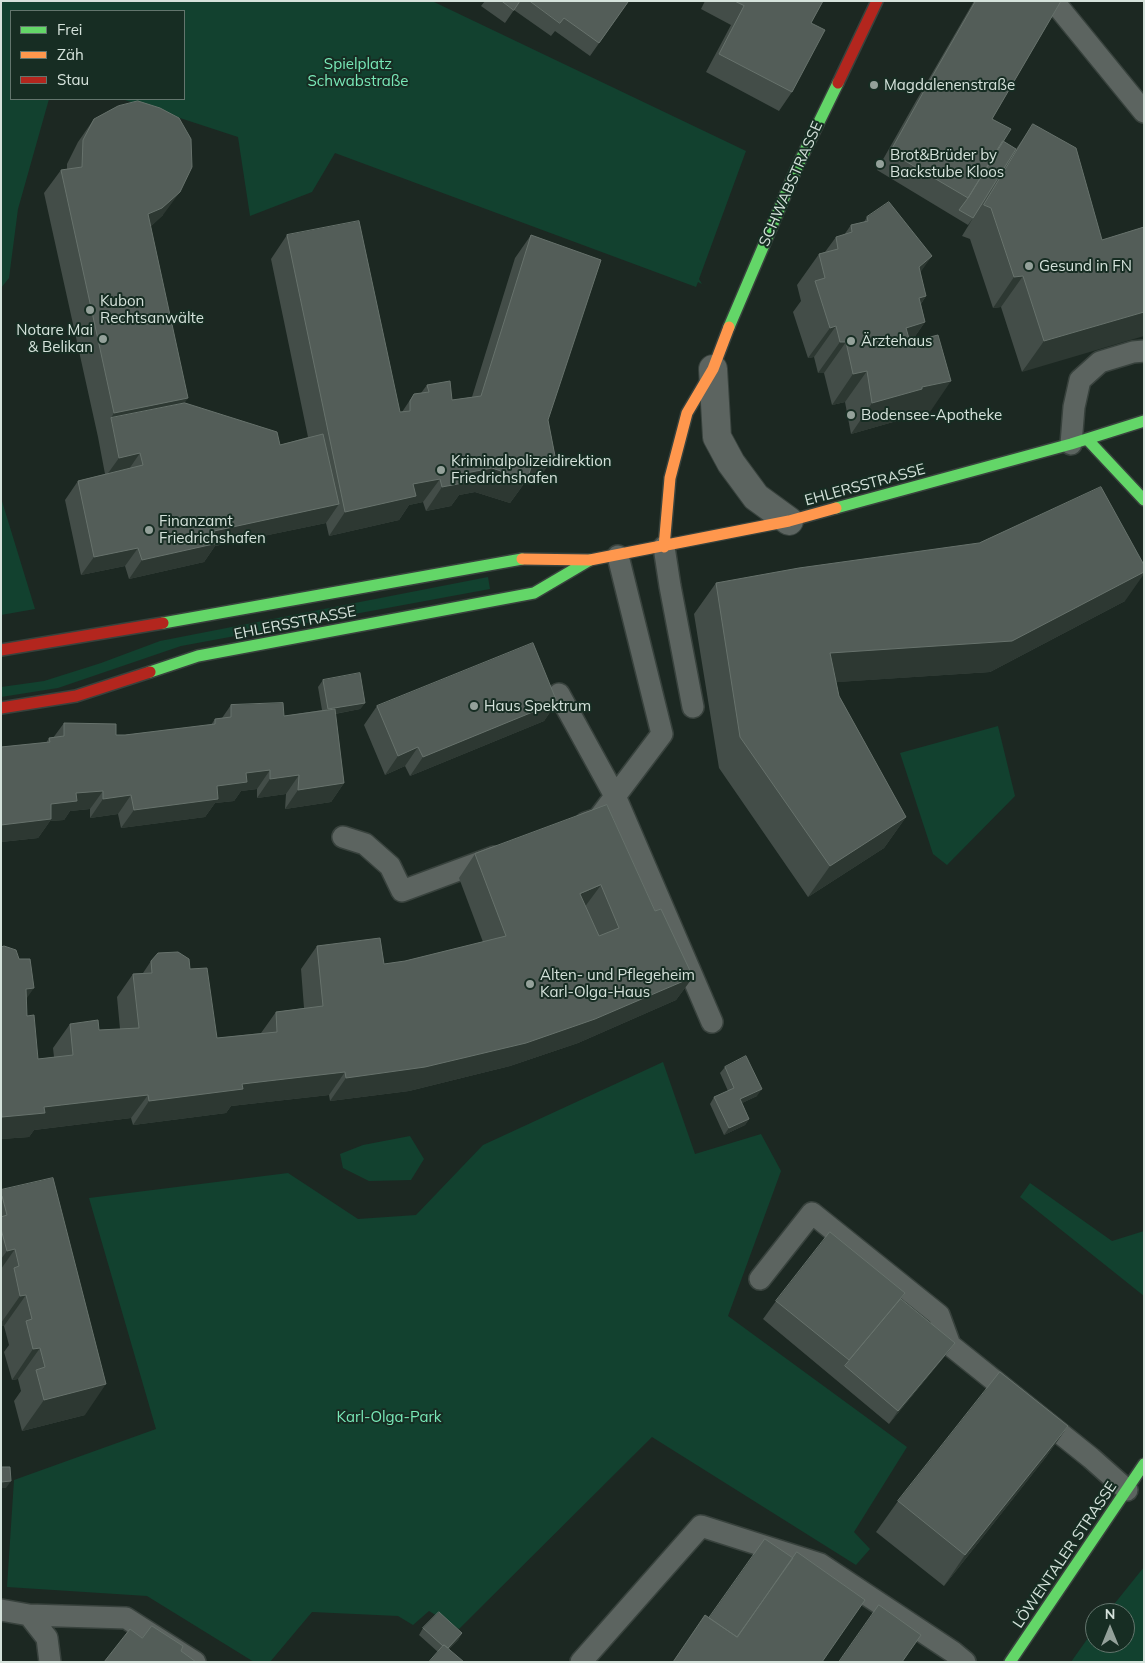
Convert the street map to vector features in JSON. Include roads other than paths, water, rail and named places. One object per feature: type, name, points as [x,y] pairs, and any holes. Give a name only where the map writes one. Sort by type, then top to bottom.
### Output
[{"type":"street","name":"SCHWABSTRASSE","points":[[664,547],[670,478],[687,414],[713,370],[733,316],[798,165],[877,1]]},
{"type":"street","name":"SCHWABSTRASSE","points":[[713,370],[717,437],[731,463],[756,497],[789,521]]},
{"type":"street","name":"EHLERSSTRASSE","points":[[1,650],[63,641],[524,559],[590,560],[664,547],[789,521],[1079,442],[1144,422]]},
{"type":"street","points":[[1079,442],[1144,500]]},
{"type":"street","name":"EHLERSSTRASSE","points":[[1,708],[76,696],[198,656],[534,593],[590,560]]},
{"type":"street","name":"LÖWENTALER STRASSE","points":[[1010,1662],[1144,1464]]},
{"type":"lane","points":[[1048,1],[1060,9],[1144,112]]},
{"type":"lane","points":[[1079,442],[1074,407],[1080,380],[1100,362],[1133,352],[1144,351]]},
{"type":"lane","points":[[664,547],[693,707]]},
{"type":"lane","points":[[570,829],[598,818],[662,734],[618,556]]},
{"type":"lane","points":[[559,694],[615,796],[712,1022]]},
{"type":"lane","points":[[343,837],[365,844],[390,866],[402,891],[514,849]]},
{"type":"lane","points":[[760,1279],[812,1213],[939,1316],[950,1345],[1091,1458],[1127,1490]]},
{"type":"lane","points":[[581,1662],[701,1526],[820,1564],[953,1652],[965,1662]]},
{"type":"lane","points":[[1,1610],[29,1615],[126,1618],[195,1662]]},
{"type":"lane","points":[[29,1615],[47,1638],[50,1662]]},
{"type":"place","name":"Magdalenenstraße","points":[[874,85]]},
{"type":"place","name":"Brot&Brüder by Backstube Kloos","points":[[880,164]]},
{"type":"place","name":"Gesund in FN","points":[[1029,266]]},
{"type":"place","name":"Kubon Rechtsanwälte","points":[[90,310]]},
{"type":"place","name":"Notare Mai & Belikan","points":[[103,339]]},
{"type":"place","name":"Ärztehaus","points":[[851,341]]},
{"type":"place","name":"Bodensee-Apotheke","points":[[851,415]]},
{"type":"place","name":"Kriminalpolizeidirektion Friedrichshafen","points":[[441,470]]},
{"type":"place","name":"Finanzamt Friedrichshafen","points":[[149,530]]},
{"type":"place","name":"Haus Spektrum","points":[[474,706]]},
{"type":"place","name":"Alten- und Pflegeheim Karl-Olga-Haus","points":[[530,984]]},
{"type":"park label","name":"Spielplatz Schwabstraße","points":[[358,72]]},
{"type":"park label","name":"Karl-Olga-Park","points":[[389,1417]]}]
